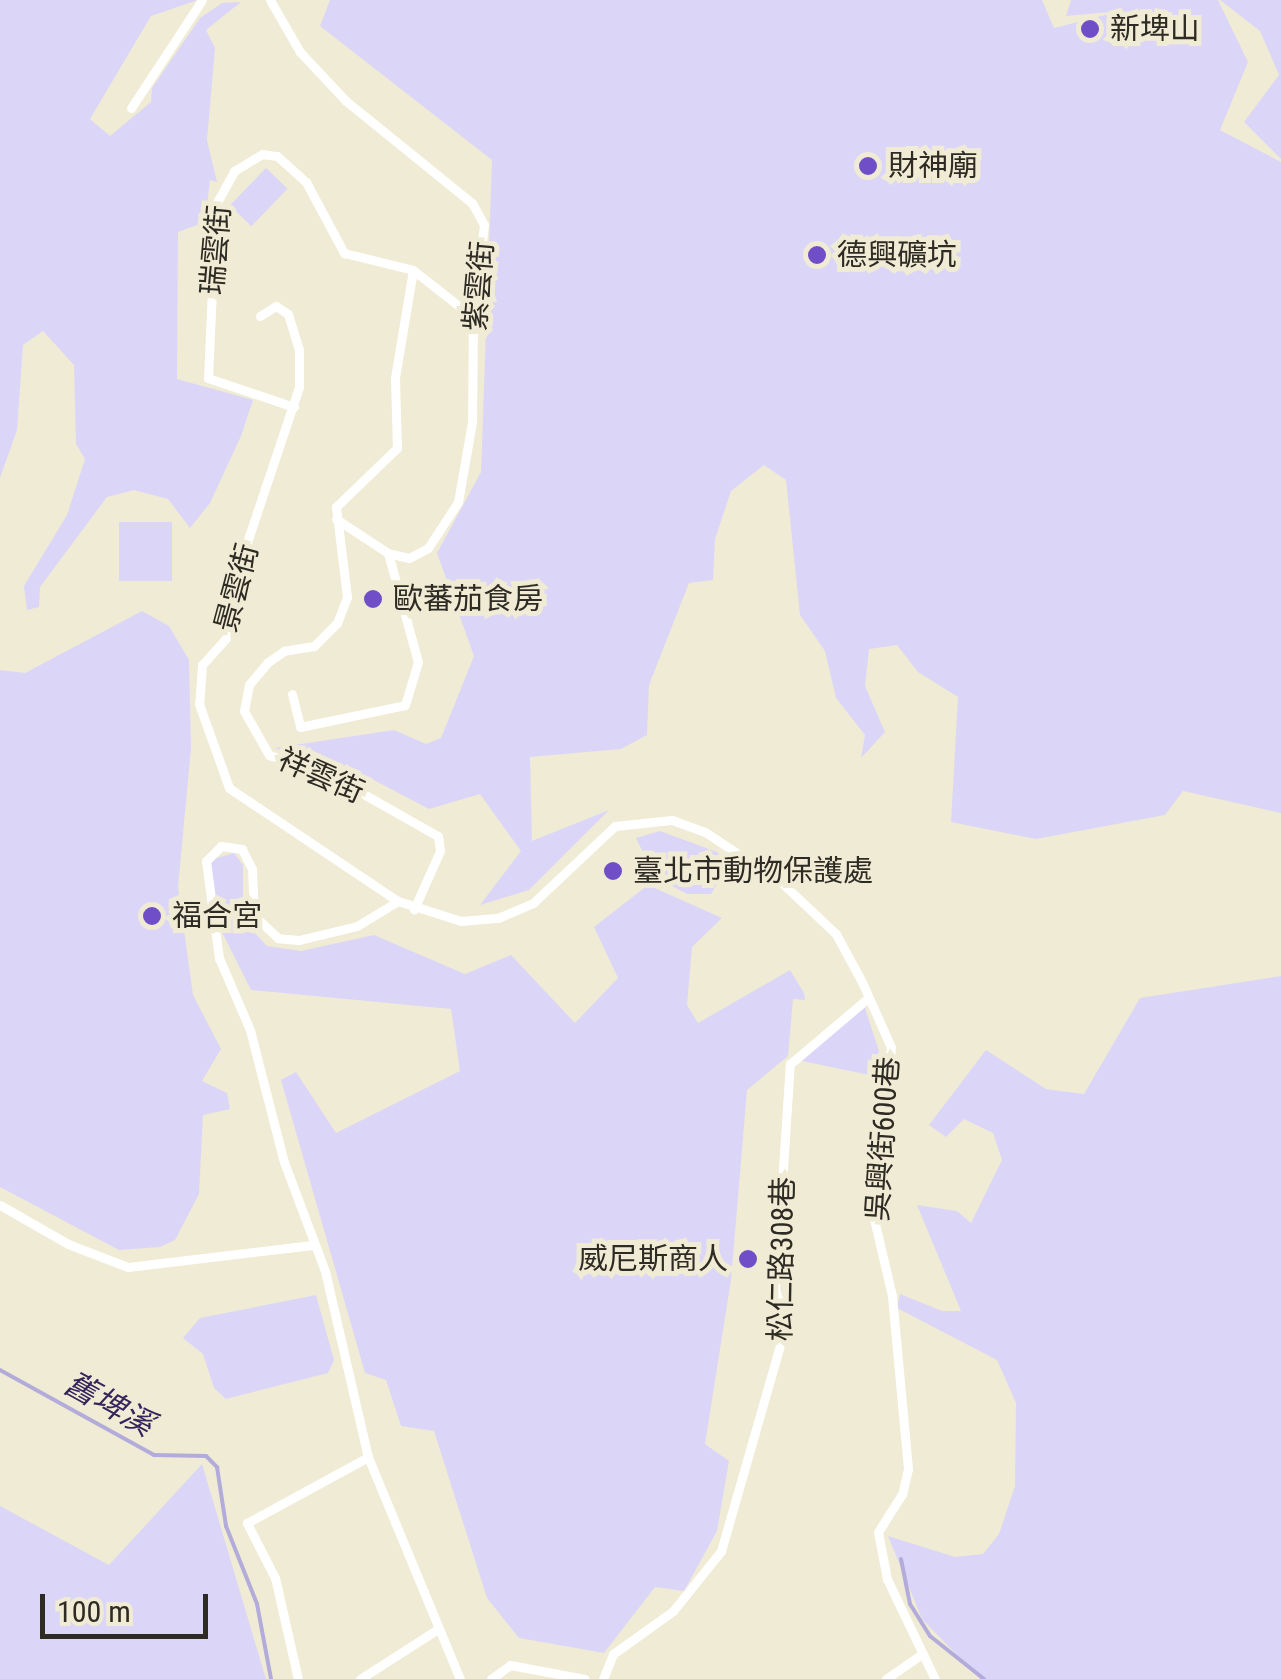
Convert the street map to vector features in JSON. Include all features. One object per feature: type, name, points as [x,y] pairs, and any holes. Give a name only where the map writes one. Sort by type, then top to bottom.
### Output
[{"type":"street","points":[[132,108],[202,0]]},
{"type":"street","name":"紫雲街","points":[[270,0],[300,52],[346,101],[472,203],[484,225],[473,317],[472,422],[462,490],[422,553],[409,558],[388,553]]},
{"type":"street","name":"瑞雲街","points":[[294,407],[208,378],[213,226],[223,185],[234,172],[262,154],[277,156],[319,200],[344,253],[413,270],[473,317]]},
{"type":"street","points":[[292,694],[300,727],[405,705],[418,662],[388,553],[336,519],[342,495],[397,448],[394,378],[413,270]]},
{"type":"street","name":"景雲街","points":[[260,316],[276,306],[294,326],[294,407],[236,575],[228,636],[202,664],[199,704],[228,788],[414,909]]},
{"type":"street","name":"祥雲街","points":[[336,519],[347,598],[337,624],[314,646],[284,651],[268,662],[249,685],[244,711],[269,754],[317,769],[438,836],[440,851],[414,909]]},
{"type":"street","name":"吳興街600巷","points":[[414,909],[461,921],[498,918],[533,902],[614,826],[672,820],[704,832],[782,883],[836,934],[891,1047],[874,1219],[897,1329],[908,1469],[902,1494],[878,1532],[887,1579],[919,1656],[935,1679]]},
{"type":"street","points":[[398,901],[358,926],[298,940],[278,938],[254,916],[252,869],[242,850],[221,846],[206,862],[219,958],[250,1030],[313,1244],[326,1271],[368,1458],[460,1679]]},
{"type":"street","name":"松仁路308巷","points":[[603,1679],[613,1654],[673,1610],[722,1551],[786,1326],[775,1288],[790,1064],[868,998]]},
{"type":"street","points":[[0,1206],[68,1244],[128,1267],[313,1244]]},
{"type":"street","points":[[298,1679],[274,1578],[247,1523],[368,1458]]},
{"type":"street","points":[[360,1679],[438,1629]]},
{"type":"street","points":[[886,1679],[919,1656]]},
{"type":"street","points":[[491,1679],[510,1665],[585,1679]]},
{"type":"shaded area","points":[[0,0],[198,0],[151,16],[90,119],[110,136],[151,102],[152,88],[200,18],[222,3],[241,2],[206,30],[215,48],[207,140],[217,182],[210,180],[205,222],[178,232],[177,379],[253,400],[241,436],[210,503],[190,528],[168,499],[134,490],[107,497],[40,587],[39,607],[27,610],[24,586],[67,515],[85,459],[76,444],[74,365],[43,331],[23,345],[17,430],[0,478]]},
{"type":"shaded area","points":[[330,0],[1042,0],[1054,28],[1121,11],[1066,16],[1071,0],[1218,0],[1248,62],[1220,130],[1281,162],[1281,813],[1183,791],[1165,815],[1036,839],[951,822],[958,697],[918,672],[897,645],[869,649],[865,686],[885,732],[861,758],[865,735],[836,698],[825,651],[800,615],[786,480],[764,465],[731,491],[715,539],[713,580],[689,583],[649,685],[647,735],[621,749],[530,757],[532,841],[609,810],[529,890],[480,905],[521,851],[480,794],[429,809],[349,767],[274,748],[394,730],[426,744],[441,738],[474,656],[437,553],[481,472],[492,160],[320,26]]},
{"type":"shaded area","points":[[1220,0],[1281,0],[1281,159],[1244,122],[1279,75],[1260,31]]},
{"type":"shaded area","points":[[266,168],[288,189],[251,226],[230,205]]},
{"type":"shaded area","points":[[119,522],[172,522],[172,581],[119,581]]},
{"type":"shaded area","points":[[142,611],[169,626],[189,660],[191,748],[178,887],[193,995],[221,1049],[202,1081],[227,1093],[230,1109],[203,1115],[199,1194],[175,1240],[160,1247],[119,1250],[0,1187],[0,670],[25,673]]},
{"type":"shaded area","points":[[660,831],[733,858],[711,894],[687,894],[655,877],[636,838]]},
{"type":"shaded area","points":[[234,853],[243,865],[243,920],[267,946],[301,951],[374,935],[465,974],[511,955],[575,1023],[618,978],[594,927],[648,885],[722,918],[692,947],[687,1005],[698,1023],[790,970],[804,993],[805,1000],[793,999],[788,1056],[747,1090],[731,1280],[705,1444],[729,1461],[717,1531],[684,1591],[655,1587],[604,1653],[519,1638],[487,1598],[434,1431],[401,1426],[386,1380],[365,1373],[281,1080],[296,1072],[336,1133],[460,1071],[451,1009],[251,990],[215,918],[210,860]]},
{"type":"shaded area","points":[[1281,976],[1281,1679],[980,1679],[922,1619],[888,1536],[955,1557],[983,1554],[999,1534],[1015,1486],[1016,1403],[997,1360],[897,1308],[900,1294],[942,1311],[961,1311],[917,1205],[957,1211],[971,1223],[1002,1160],[993,1133],[964,1119],[946,1137],[929,1125],[986,1050],[1046,1089],[1084,1094],[1140,998]]},
{"type":"shaded area","points":[[864,1005],[886,1073],[879,1077],[802,1061]]},
{"type":"shaded area","points":[[316,1295],[334,1360],[328,1373],[226,1399],[214,1388],[203,1354],[183,1338],[200,1318]]},
{"type":"shaded area","points":[[202,1464],[266,1679],[0,1679],[0,1506],[109,1565]]},
{"type":"waterway","name":"舊埤溪","points":[[0,1370],[154,1455],[206,1456],[217,1467],[226,1526],[257,1604],[271,1679]]},
{"type":"waterway","points":[[901,1559],[910,1604],[930,1636],[984,1679]]},
{"type":"place","name":"新埤山","points":[[1090,29]]},
{"type":"place","name":"財神廟","points":[[868,166]]},
{"type":"place","name":"德興礦坑","points":[[817,255]]},
{"type":"place","name":"歐蕃茄食房","points":[[373,599]]},
{"type":"place","name":"臺北市動物保護處","points":[[613,871]]},
{"type":"place","name":"福合宮","points":[[152,916]]},
{"type":"place","name":"威尼斯商人","points":[[748,1259]]}]
